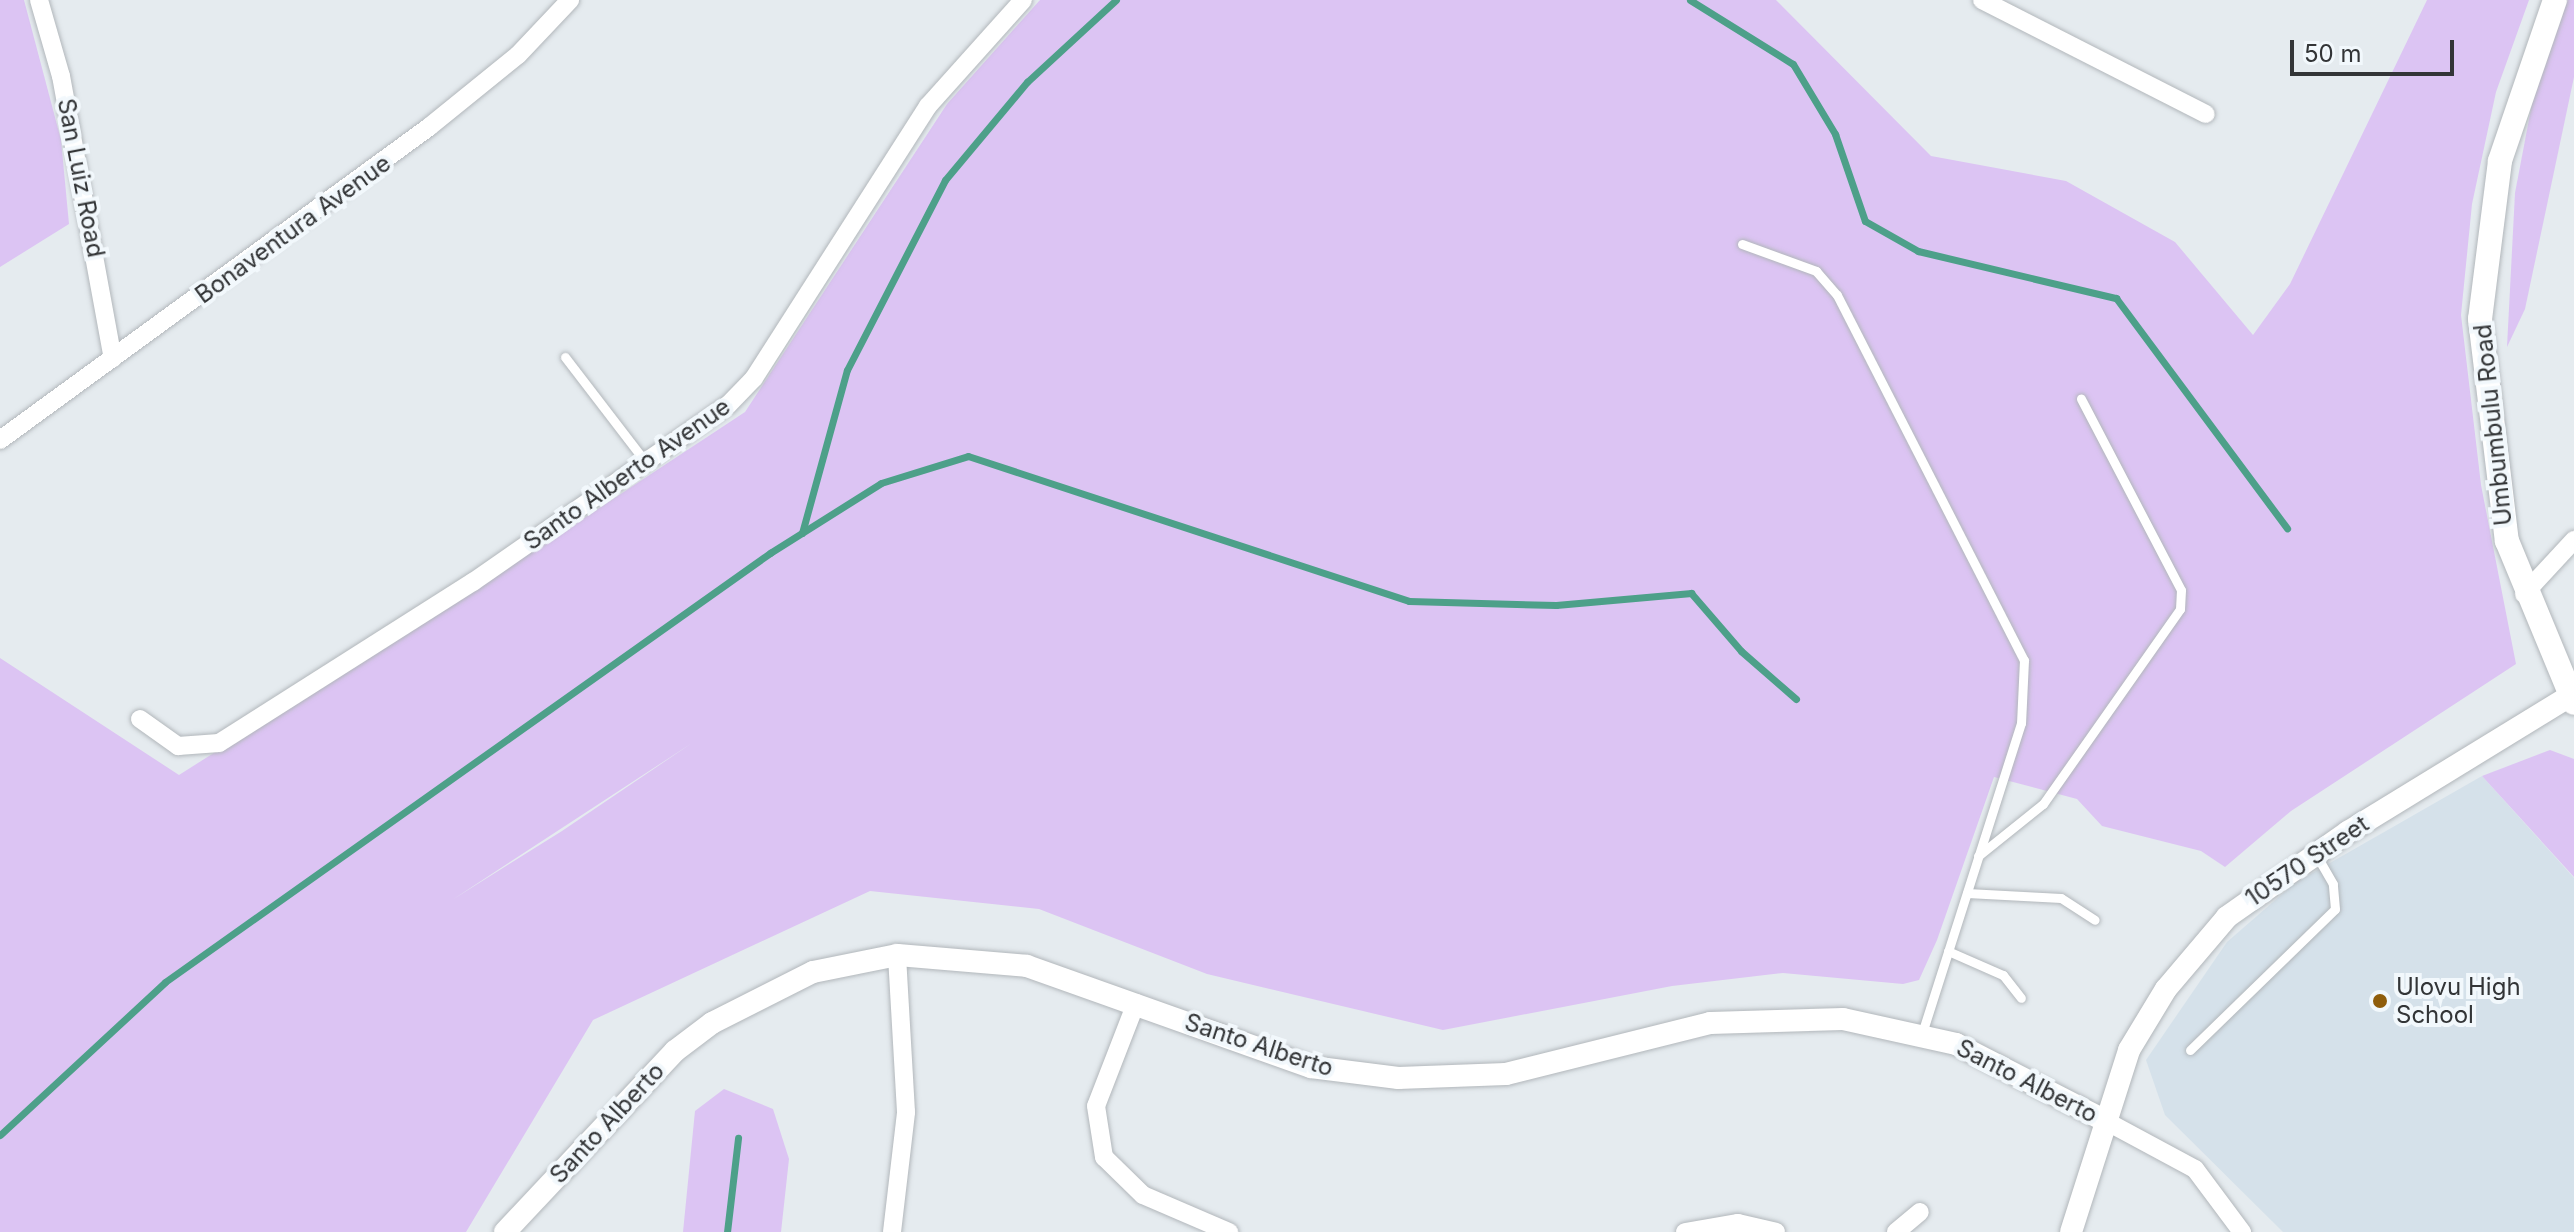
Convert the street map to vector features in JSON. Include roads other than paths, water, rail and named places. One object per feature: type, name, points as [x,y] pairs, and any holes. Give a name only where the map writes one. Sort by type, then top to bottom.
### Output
[{"type":"main road","name":"Umbumbulu Road","points":[[2555,0],[2500,161],[2480,319],[2497,490],[2524,594],[2572,700]]},
{"type":"street","name":"San Luiz Road","points":[[39,0],[61,76],[113,358]]},
{"type":"street","name":"Bonaventura Avenue","points":[[0,440],[453,108],[570,0]]},
{"type":"street","name":"Santo Alberto Avenue","points":[[140,719],[178,746],[219,743],[647,464],[754,378],[928,106],[1023,0]]},
{"type":"street","points":[[1982,0],[2206,114]]},
{"type":"street","points":[[2524,594],[2574,540]]},
{"type":"street","name":"10570 Street","points":[[2071,1232],[2102,1119],[2146,1018],[2190,958],[2261,887],[2572,700]]},
{"type":"street","points":[[892,1232],[906,1112],[897,955]]},
{"type":"street","name":"Santo Alberto","points":[[505,1232],[675,1051],[712,1023],[813,972],[897,955],[1027,966],[1311,1067],[1425,1080],[1506,1074],[1760,1018],[1843,1019],[1922,1034],[1994,1059],[2195,1169],[2242,1232]]},
{"type":"street","points":[[1136,1003],[1096,1106],[1104,1157],[1143,1195],[1229,1232]]},
{"type":"street","points":[[1896,1232],[1920,1212]]},
{"type":"street","points":[[1685,1232],[1738,1223],[1776,1232]]},
{"type":"lane","points":[[1742,244],[1816,271],[1837,295],[2010,622],[2025,692],[1967,893],[1922,1034]]},
{"type":"lane","points":[[565,357],[647,464]]},
{"type":"lane","points":[[1978,856],[2043,804],[2180,609],[2181,590],[2081,399]]},
{"type":"lane","points":[[2190,1050],[2335,909],[2333,884],[2315,853]]},
{"type":"lane","points":[[1967,893],[2061,898],[2095,920]]},
{"type":"lane","points":[[1948,951],[2003,975],[2021,998]]},
{"type":"waterway","points":[[802,533],[847,370],[945,180],[1027,82],[1116,0]]},
{"type":"waterway","points":[[1690,0],[1793,64],[1835,134],[1865,221],[1918,251],[2116,298],[2287,528]]},
{"type":"waterway","points":[[0,1135],[165,982],[770,553],[881,483],[968,456],[1409,601],[1556,605],[1691,593],[1741,651],[1796,699]]},
{"type":"waterway","points":[[727,1232],[738,1138]]},
{"type":"place","name":"Ulovu High School","points":[[2380,1001]]}]
